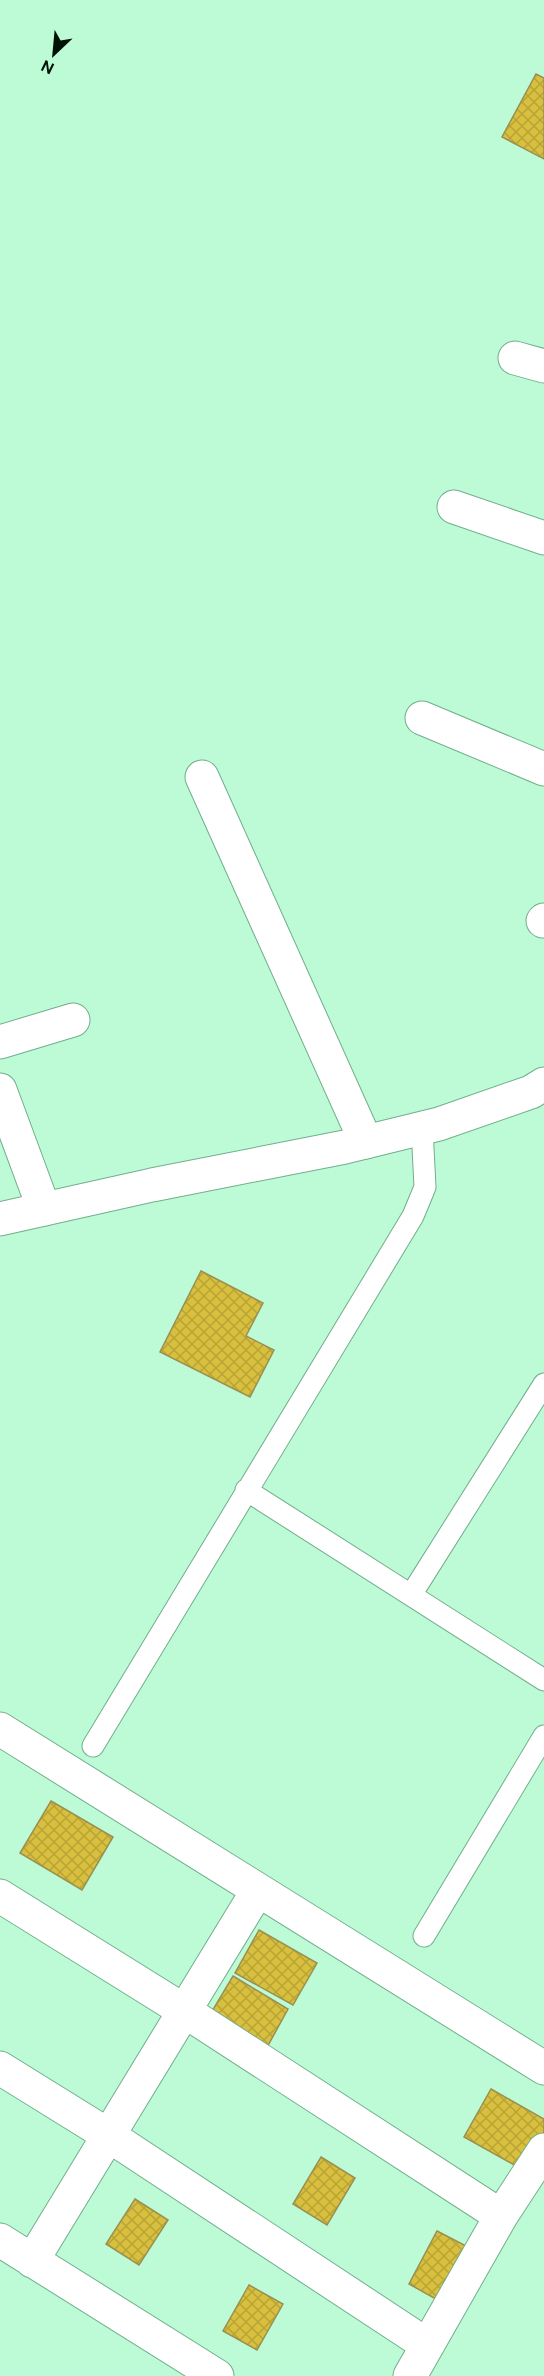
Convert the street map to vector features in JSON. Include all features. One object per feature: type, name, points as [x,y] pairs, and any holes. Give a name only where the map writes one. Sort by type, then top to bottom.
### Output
[{"type":"street","points":[[454,507],[544,538]]},
{"type":"street","points":[[422,718],[544,769]]},
{"type":"street","points":[[202,777],[366,1142]]},
{"type":"street","points":[[0,1042],[73,1020]]},
{"type":"street","points":[[0,1219],[366,1142],[439,1124],[531,1092],[544,1084]]},
{"type":"street","points":[[0,1090],[44,1209]]},
{"type":"street","points":[[0,1729],[544,2068]]},
{"type":"street","points":[[32,2261],[258,1890]]},
{"type":"street","points":[[0,1896],[183,2010],[501,2216]]},
{"type":"street","points":[[0,2068],[108,2135],[427,2345]]},
{"type":"street","points":[[410,2376],[501,2216],[544,2150]]},
{"type":"street","points":[[0,2240],[217,2376]]},
{"type":"lane","points":[[93,1746],[413,1216],[425,1186],[422,1128]]},
{"type":"lane","points":[[411,1595],[544,1384]]},
{"type":"lane","points":[[246,1490],[544,1680]]},
{"type":"lane","points":[[424,1936],[544,1736]]},
{"type":"building","points":[[536,74],[544,78],[544,159],[502,137]]},
{"type":"building","points":[[201,1271],[263,1303],[246,1336],[274,1350],[250,1397],[160,1352]]},
{"type":"building","points":[[51,1801],[113,1837],[82,1890],[20,1853]]},
{"type":"building","points":[[259,1930],[317,1963],[293,2005],[235,1973]]},
{"type":"building","points":[[233,1976],[288,2009],[265,2051],[208,2018]]},
{"type":"building","points":[[491,2089],[544,2119],[544,2140],[527,2172],[464,2137]]},
{"type":"building","points":[[321,2157],[355,2178],[327,2225],[293,2204]]},
{"type":"building","points":[[135,2199],[168,2220],[139,2265],[106,2244]]},
{"type":"building","points":[[437,2231],[472,2249],[443,2303],[409,2284]]},
{"type":"building","points":[[249,2285],[283,2304],[257,2350],[223,2331]]}]
